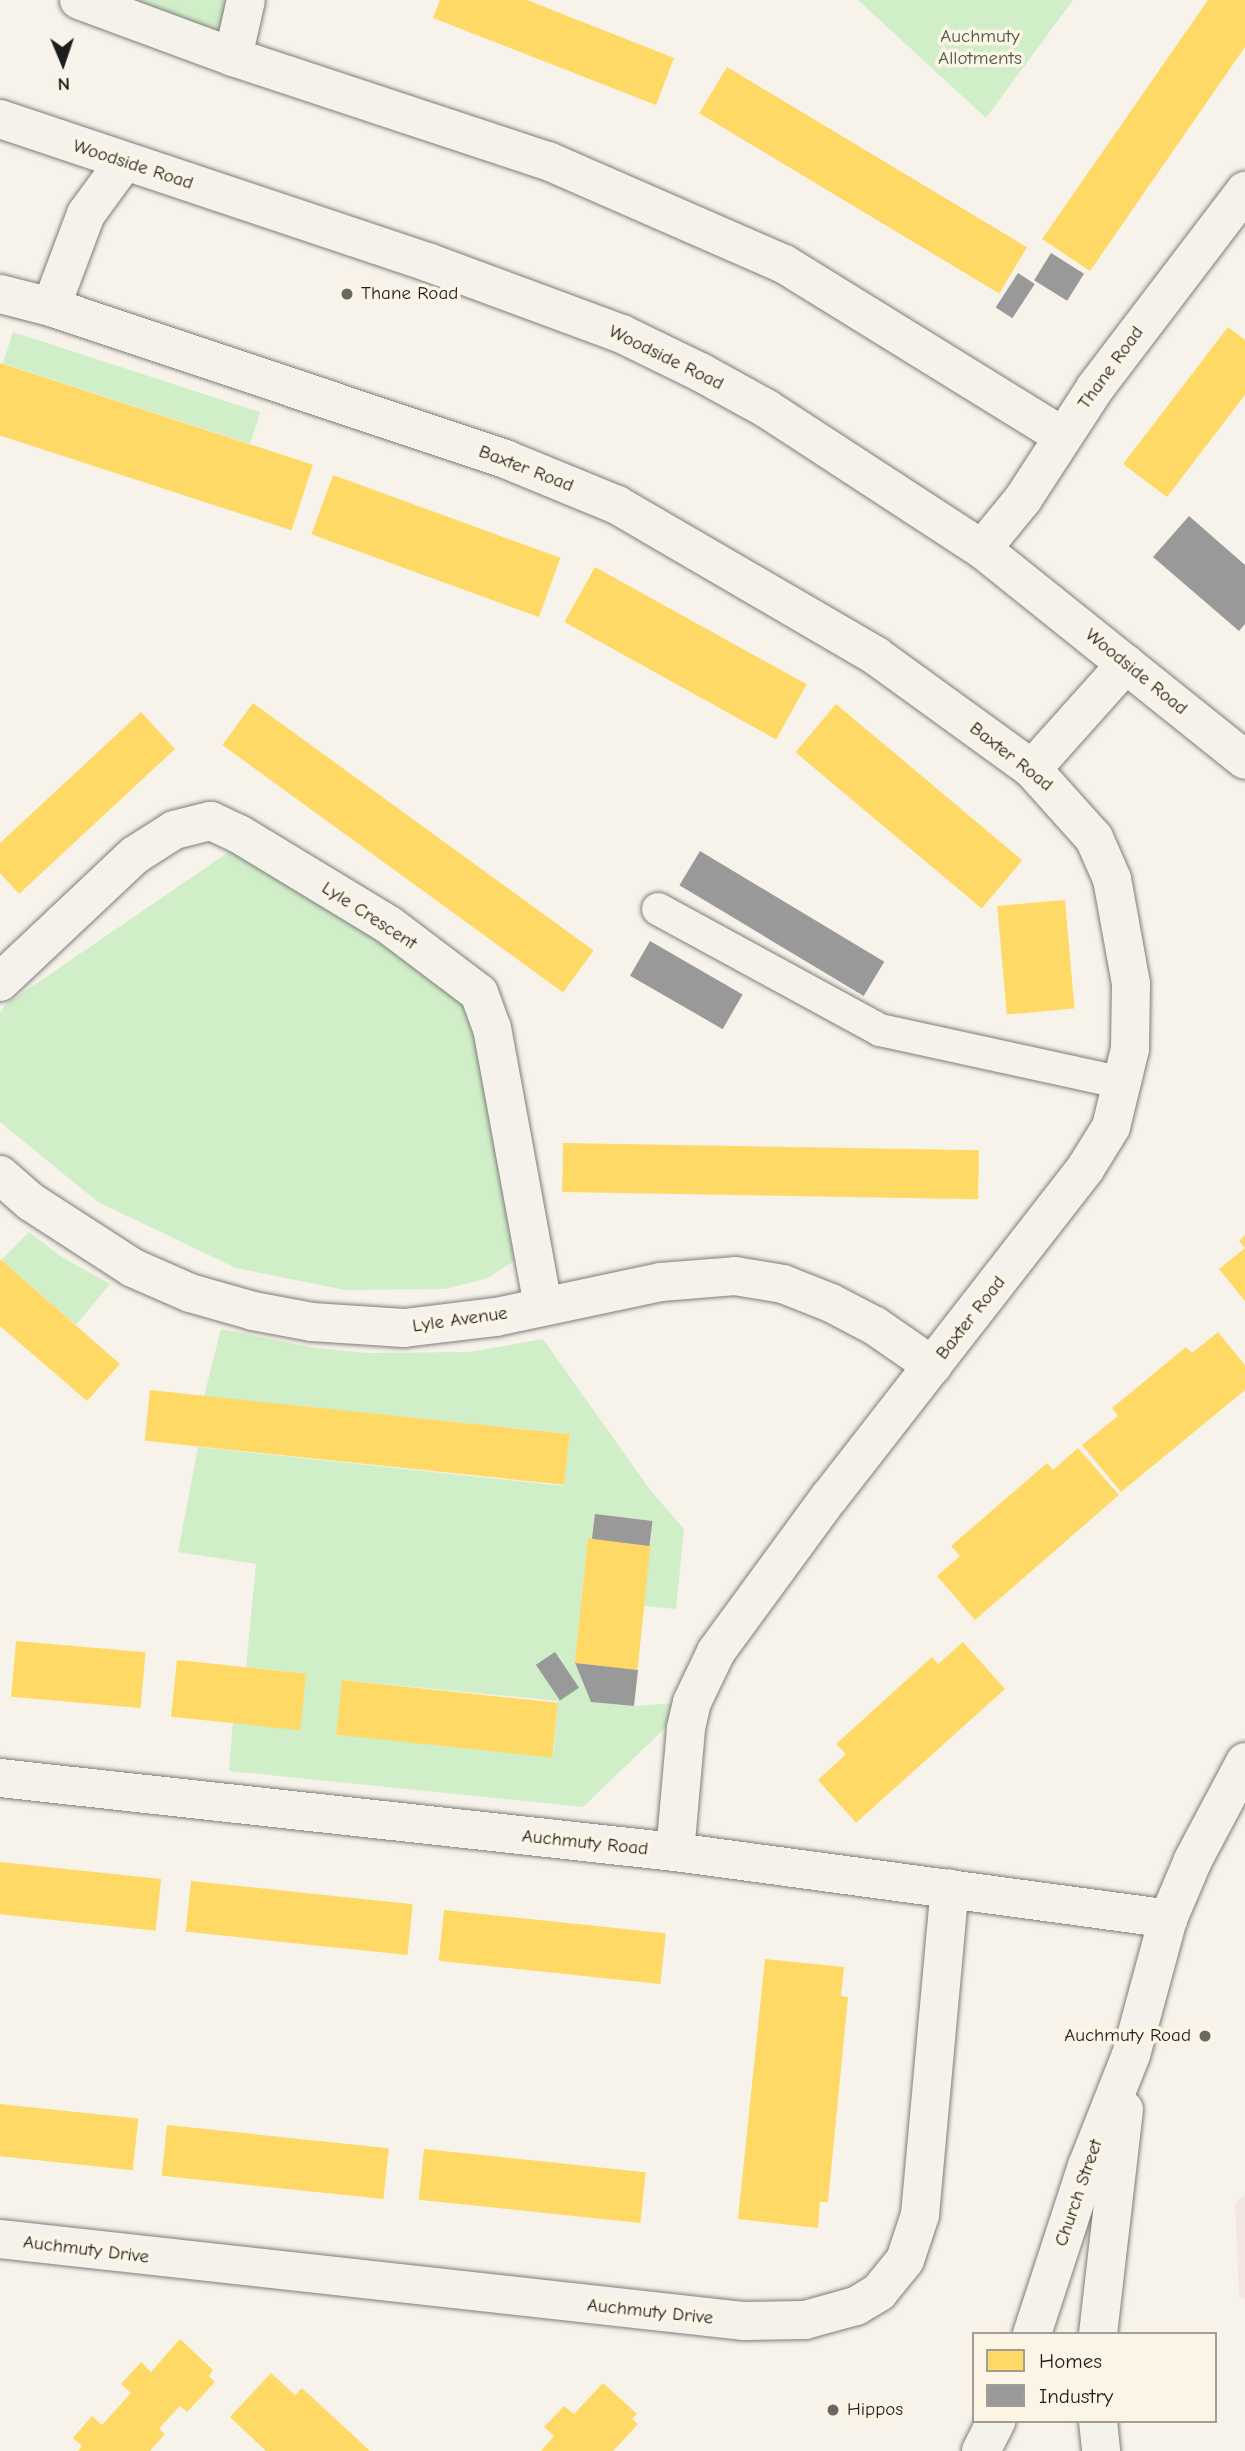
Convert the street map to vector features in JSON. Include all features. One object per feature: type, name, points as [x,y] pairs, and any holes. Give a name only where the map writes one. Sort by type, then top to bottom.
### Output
[{"type":"street","points":[[79,0],[233,57],[548,161],[783,264],[1062,436]]},
{"type":"street","points":[[233,57],[246,0]]},
{"type":"street","name":"Woodside Road","points":[[0,119],[430,263],[622,334],[767,410],[982,549],[1245,760]]},
{"type":"street","points":[[51,307],[86,214],[124,162]]},
{"type":"street","name":"Thane Road","points":[[982,549],[1023,499],[1062,436],[1245,191]]},
{"type":"street","name":"Baxter Road","points":[[0,294],[51,307],[505,459],[617,505],[876,656],[1032,769],[1094,838],[1112,879],[1131,984],[1130,1049],[1124,1083],[1111,1127],[1085,1169],[757,1592],[703,1675],[686,1729],[675,1852]]},
{"type":"street","points":[[1032,769],[1126,664]]},
{"type":"street","name":"Lyle Crescent","points":[[0,982],[135,855],[174,830],[212,821],[239,834],[389,925],[479,993],[492,1028],[543,1306]]},
{"type":"street","name":"Lyle Avenue","points":[[0,1175],[31,1202],[133,1268],[190,1293],[253,1311],[312,1322],[404,1328],[496,1317],[661,1282],[735,1276],[783,1284],[831,1303],[875,1326],[933,1366]]},
{"type":"street","name":"Church Street","points":[[1033,2332],[1087,2166],[1131,2055],[1168,1919],[1192,1860],[1241,1773]]},
{"type":"street","name":"Auchmuty Road","points":[[0,1778],[675,1852],[1168,1919]]},
{"type":"street","name":"Auchmuty Drive","points":[[0,2239],[744,2321],[805,2320],[856,2306],[879,2292],[905,2260],[920,2215],[950,1888]]},
{"type":"street","name":"Church Street","points":[[1098,2332],[1131,2055]]},
{"type":"street","points":[[981,2451],[995,2423]]},
{"type":"street","points":[[1098,2423],[1101,2451]]},
{"type":"lane","points":[[658,909],[880,1030],[1124,1083]]},
{"type":"shaded area","points":[[1245,2195],[1245,2300],[1239,2296],[1235,2203]]},
{"type":"green space","points":[[85,0],[250,0],[233,57]]},
{"type":"green space","name":"Auchmuty Allotments","points":[[858,0],[1073,0],[986,118]]},
{"type":"green space","points":[[13,332],[260,412],[250,444],[3,363]]},
{"type":"green space","points":[[236,847],[472,1005],[514,1261],[488,1278],[445,1289],[345,1290],[236,1268],[98,1202],[0,1122],[0,1013],[5,1005]]},
{"type":"green space","points":[[29,1232],[62,1257],[110,1284],[76,1325],[1,1260]]},
{"type":"green space","points":[[221,1329],[315,1348],[368,1353],[470,1352],[543,1339],[650,1490],[684,1529],[676,1609],[644,1606],[653,1521],[595,1515],[593,1539],[588,1539],[575,1664],[591,1702],[634,1706],[692,1702],[583,1807],[229,1771],[233,1722],[300,1728],[305,1673],[246,1667],[256,1564],[178,1552],[198,1447],[564,1486],[570,1434],[204,1396]],"holes":[[[343,1680],[558,1701],[553,1754],[337,1735]]]},
{"type":"building: Homes","points":[[440,0],[527,0],[674,58],[656,105],[433,18]]},
{"type":"building: Homes","points":[[1208,0],[1245,0],[1245,47],[1090,271],[1042,239]]},
{"type":"building: Homes","points":[[727,67],[1027,247],[999,294],[699,113]]},
{"type":"building: Homes","points":[[1228,327],[1245,340],[1245,395],[1167,497],[1123,464]]},
{"type":"building: Homes","points":[[0,363],[313,465],[292,530],[0,436]]},
{"type":"building: Homes","points":[[333,475],[560,558],[539,617],[311,534]]},
{"type":"building: Homes","points":[[595,567],[807,684],[776,739],[564,622]]},
{"type":"building: Homes","points":[[253,703],[594,950],[563,993],[222,745]]},
{"type":"building: Homes","points":[[836,704],[1022,860],[982,908],[796,752]]},
{"type":"building: Homes","points":[[141,712],[175,749],[19,894],[0,873],[0,843]]},
{"type":"building: Homes","points":[[1065,900],[1074,1009],[1007,1015],[997,906]]},
{"type":"building: Homes","points":[[563,1143],[979,1150],[978,1199],[562,1192]]},
{"type":"building: Homes","points":[[1245,1235],[1245,1248],[1239,1241]]},
{"type":"building: Homes","points":[[1245,1248],[1245,1301],[1219,1269]]},
{"type":"building: Homes","points":[[0,1259],[120,1364],[87,1401],[0,1326]]},
{"type":"building: Homes","points":[[1218,1332],[1245,1365],[1245,1390],[1121,1492],[1082,1445],[1118,1416],[1112,1408],[1186,1347],[1192,1353]]},
{"type":"building: Homes","points":[[150,1390],[570,1434],[564,1485],[145,1441]]},
{"type":"building: Homes","points":[[1078,1448],[1119,1495],[975,1620],[937,1576],[960,1556],[951,1546],[1047,1463],[1053,1470]]},
{"type":"building: Homes","points":[[588,1538],[651,1545],[637,1670],[575,1663]]},
{"type":"building: Homes","points":[[16,1641],[146,1652],[141,1708],[11,1697]]},
{"type":"building: Homes","points":[[963,1642],[1005,1689],[856,1823],[818,1780],[846,1754],[836,1744],[932,1657],[938,1664]]},
{"type":"building: Homes","points":[[177,1660],[306,1674],[300,1730],[171,1717]]},
{"type":"building: Homes","points":[[342,1680],[558,1703],[552,1757],[336,1735]]},
{"type":"building: Homes","points":[[0,1862],[161,1879],[156,1931],[0,1914]]},
{"type":"building: Homes","points":[[191,1881],[413,1904],[407,1955],[186,1932]]},
{"type":"building: Homes","points":[[444,1910],[666,1933],[660,1984],[439,1961]]},
{"type":"building: Homes","points":[[765,1959],[844,1967],[841,1996],[848,1997],[828,2202],[820,2202],[818,2228],[738,2219]]},
{"type":"building: Homes","points":[[0,2104],[138,2119],[133,2170],[0,2156]]},
{"type":"building: Homes","points":[[167,2125],[389,2148],[383,2199],[162,2176]]},
{"type":"building: Homes","points":[[424,2149],[646,2172],[640,2223],[419,2200]]},
{"type":"building: Homes","points":[[180,2339],[213,2370],[209,2376],[215,2382],[187,2412],[180,2406],[159,2429],[165,2434],[150,2451],[78,2451],[82,2446],[73,2438],[92,2416],[102,2425],[131,2393],[121,2384],[141,2362],[151,2372]]},
{"type":"building: Homes","points":[[271,2373],[295,2395],[302,2388],[370,2451],[266,2451],[230,2417]]},
{"type":"building: Homes","points":[[603,2383],[637,2414],[632,2419],[638,2424],[613,2451],[541,2451],[554,2436],[544,2427],[564,2406],[574,2414]]},
{"type":"building: Industry","points":[[1051,253],[1084,274],[1067,301],[1034,280]]},
{"type":"building: Industry","points":[[1018,273],[1035,284],[1012,318],[996,307]]},
{"type":"building: Industry","points":[[1189,516],[1245,565],[1245,624],[1239,631],[1153,557]]},
{"type":"building: Industry","points":[[700,851],[884,962],[864,996],[679,885]]},
{"type":"building: Industry","points":[[650,941],[743,994],[723,1029],[630,976]]},
{"type":"building: Industry","points":[[595,1514],[653,1521],[650,1546],[592,1539]]},
{"type":"building: Industry","points":[[555,1652],[579,1688],[560,1701],[536,1665]]},
{"type":"building: Industry","points":[[575,1663],[638,1670],[634,1706],[591,1702]]},
{"type":"place","name":"Thane Road","points":[[347,294]]},
{"type":"place","name":"Auchmuty Road","points":[[1205,2036]]},
{"type":"place","name":"Hippos","points":[[833,2410]]}]
